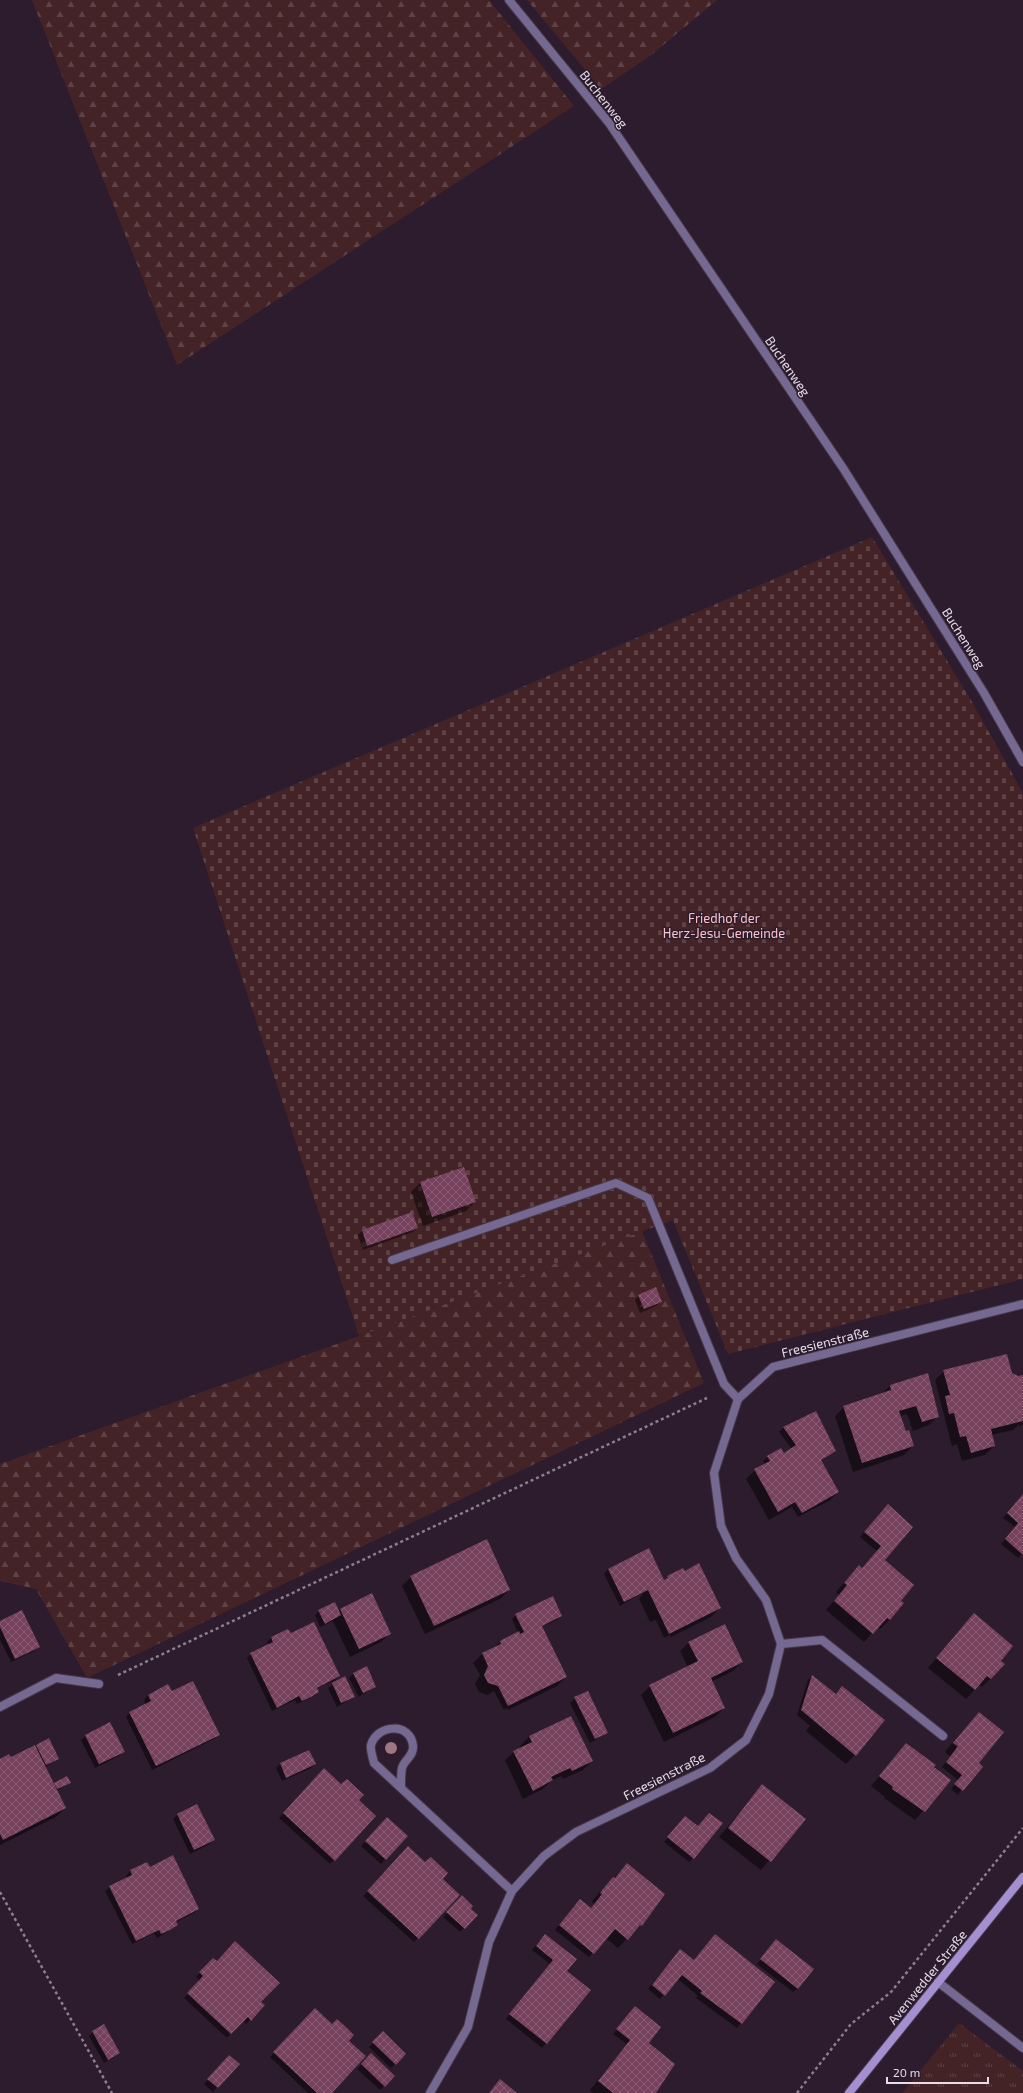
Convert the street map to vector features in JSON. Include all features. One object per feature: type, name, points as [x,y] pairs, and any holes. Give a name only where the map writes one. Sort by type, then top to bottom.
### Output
[{"type":"main road","name":"Avenwedder Straße","points":[[849,2093],[1023,1877]]},
{"type":"street","name":"Buchenweg","points":[[509,0],[609,123],[838,462],[984,693],[1023,762]]},
{"type":"street","points":[[392,1260],[616,1183],[648,1198],[724,1384],[738,1399]]},
{"type":"street","name":"Freesienstraße","points":[[430,2093],[468,2027],[489,1942],[512,1892],[544,1856],[576,1832],[710,1768],[746,1740],[770,1694],[781,1644],[766,1600],[736,1558],[721,1526],[714,1473],[738,1399],[773,1367],[1023,1304]]},
{"type":"street","points":[[781,1644],[822,1640],[943,1736]]},
{"type":"street","points":[[0,1707],[56,1678],[99,1684]]},
{"type":"street","points":[[401,1786],[402,1766],[411,1757],[413,1746],[409,1735],[399,1729],[387,1728],[375,1736],[371,1746],[374,1763],[401,1786],[512,1892]]},
{"type":"street","points":[[938,1982],[1023,2048]]},
{"type":"path","points":[[99,1684],[706,1398],[738,1399]]},
{"type":"path","points":[[797,2093],[851,2024],[891,1992],[1023,1828]]},
{"type":"path","points":[[0,1892],[112,2093]]},
{"type":"green space","points":[[32,0],[489,0],[574,106],[177,365]]},
{"type":"green space","points":[[527,0],[717,0],[650,56],[601,89]]},
{"type":"green space","name":"Friedhof der Herz-Jesu-Gemeinde","points":[[872,537],[972,702],[1023,793],[1023,1279],[728,1354],[673,1220],[359,1336],[193,828]]},
{"type":"green space","points":[[642,1231],[704,1383],[87,1678],[36,1589],[0,1581],[0,1464],[359,1336]]},
{"type":"green space","points":[[959,2023],[1023,2071],[1023,2093],[902,2093]]},
{"type":"building","points":[[464,1167],[476,1202],[432,1217],[420,1182]]},
{"type":"building","points":[[412,1212],[418,1228],[367,1246],[362,1230]]},
{"type":"building","points":[[656,1287],[662,1302],[644,1309],[638,1295]]},
{"type":"building","points":[[1007,1354],[1012,1373],[1018,1376],[1023,1375],[1023,1421],[991,1429],[995,1446],[971,1453],[966,1436],[960,1437],[954,1413],[949,1414],[945,1396],[950,1395],[943,1370]]},
{"type":"building","points":[[928,1373],[939,1417],[922,1422],[916,1406],[899,1411],[906,1431],[909,1430],[914,1446],[862,1463],[843,1406],[891,1390],[890,1385]]},
{"type":"building","points":[[816,1411],[836,1451],[821,1460],[839,1492],[802,1513],[795,1502],[778,1512],[754,1469],[770,1461],[767,1456],[781,1448],[784,1453],[796,1445],[783,1427]]},
{"type":"building","points":[[1023,1494],[1023,1555],[1005,1539],[1018,1523],[1007,1513]]},
{"type":"building","points":[[888,1504],[913,1527],[885,1560],[914,1585],[901,1601],[904,1603],[890,1620],[887,1618],[873,1634],[834,1601],[847,1585],[844,1583],[859,1565],[862,1568],[881,1546],[864,1532]]},
{"type":"building","points":[[487,1539],[510,1590],[434,1626],[410,1576]]},
{"type":"building","points":[[649,1548],[664,1580],[668,1578],[667,1576],[683,1568],[685,1571],[699,1563],[721,1608],[669,1634],[648,1590],[624,1602],[608,1569]]},
{"type":"building","points":[[372,1593],[391,1634],[359,1649],[340,1609]]},
{"type":"building","points":[[553,1596],[562,1616],[542,1626],[567,1677],[508,1706],[498,1686],[488,1683],[484,1675],[488,1666],[482,1653],[501,1644],[500,1641],[519,1631],[520,1634],[524,1632],[515,1614]]},
{"type":"building","points":[[335,1602],[341,1615],[325,1624],[318,1610]]},
{"type":"building","points":[[22,1610],[40,1647],[15,1659],[0,1627],[0,1621]]},
{"type":"building","points":[[974,1613],[1013,1646],[1001,1661],[1005,1664],[991,1679],[987,1676],[975,1690],[936,1658]]},
{"type":"building","points":[[314,1622],[340,1676],[317,1688],[319,1692],[311,1697],[302,1701],[299,1696],[277,1708],[250,1653],[273,1642],[271,1637],[288,1629],[291,1633]]},
{"type":"building","points":[[725,1624],[743,1662],[711,1678],[725,1708],[673,1733],[649,1685],[698,1661],[688,1642]]},
{"type":"building","points":[[367,1666],[376,1687],[363,1693],[353,1673]]},
{"type":"building","points":[[812,1675],[836,1694],[842,1686],[885,1720],[856,1756],[801,1710]]},
{"type":"building","points":[[345,1676],[355,1697],[341,1703],[332,1683]]},
{"type":"building","points":[[193,1681],[220,1735],[156,1766],[129,1712],[151,1701],[148,1695],[168,1684],[172,1691]]},
{"type":"building","points":[[588,1691],[608,1733],[595,1739],[574,1697]]},
{"type":"building","points":[[979,1712],[1004,1732],[979,1763],[983,1767],[963,1791],[954,1784],[962,1775],[946,1762],[958,1746],[953,1743]]},
{"type":"building","points":[[571,1716],[593,1761],[572,1771],[570,1768],[551,1777],[553,1780],[533,1791],[513,1751],[532,1742],[529,1736]]},
{"type":"building","points":[[110,1722],[125,1752],[99,1764],[85,1735]]},
{"type":"building","points":[[49,1738],[59,1759],[46,1765],[36,1745]]},
{"type":"building","points":[[906,1743],[936,1765],[934,1767],[951,1780],[925,1812],[892,1789],[893,1787],[879,1776]]},
{"type":"building","points":[[35,1745],[66,1808],[3,1840],[0,1834],[0,1759],[9,1754],[11,1757]]},
{"type":"building","points":[[309,1750],[316,1764],[286,1778],[280,1763]]},
{"type":"building","points":[[324,1768],[341,1784],[347,1779],[364,1795],[359,1800],[376,1816],[335,1861],[283,1813]]},
{"type":"building","points":[[67,1776],[71,1783],[57,1789],[54,1783]]},
{"type":"building","points":[[762,1784],[806,1819],[771,1862],[728,1828]]},
{"type":"building","points":[[197,1804],[215,1840],[194,1850],[177,1814]]},
{"type":"building","points":[[709,1813],[723,1823],[694,1859],[667,1837],[685,1816],[698,1826]]},
{"type":"building","points":[[387,1817],[408,1836],[386,1860],[365,1841]]},
{"type":"building","points":[[408,1846],[425,1862],[431,1857],[448,1873],[443,1879],[460,1895],[419,1939],[367,1891]]},
{"type":"building","points":[[173,1855],[199,1909],[176,1921],[178,1925],[170,1930],[161,1934],[159,1930],[136,1941],[109,1886],[132,1875],[130,1870],[147,1862],[150,1867]]},
{"type":"building","points":[[627,1863],[665,1894],[642,1926],[640,1925],[628,1940],[615,1929],[594,1954],[559,1925],[580,1899],[591,1908],[602,1894],[600,1893],[602,1890],[613,1877],[615,1878]]},
{"type":"building","points":[[462,1895],[473,1906],[471,1909],[478,1915],[465,1929],[446,1912]]},
{"type":"building","points":[[545,1934],[577,1959],[567,1971],[591,1990],[547,2044],[509,2014],[553,1960],[536,1946]]},
{"type":"building","points":[[715,1934],[775,1982],[742,2024],[700,1993],[702,1991],[682,1975],[665,1996],[652,1985],[680,1949],[694,1960]]},
{"type":"building","points":[[776,1939],[814,1969],[798,1989],[760,1959]]},
{"type":"building","points":[[235,1941],[280,1983],[261,2002],[265,2005],[251,2021],[248,2017],[231,2034],[187,1993],[203,1976],[199,1972],[213,1958],[217,1961]]},
{"type":"building","points":[[635,2006],[661,2027],[649,2043],[675,2064],[656,2093],[613,2093],[598,2081],[630,2040],[616,2029]]},
{"type":"building","points":[[315,2008],[332,2024],[337,2019],[346,2027],[354,2035],[349,2041],[366,2056],[332,2093],[317,2093],[273,2052]]},
{"type":"building","points":[[104,2024],[120,2053],[108,2060],[92,2031]]},
{"type":"building","points":[[383,2031],[406,2054],[396,2065],[372,2042]]},
{"type":"building","points":[[371,2053],[395,2076],[385,2087],[361,2064]]},
{"type":"building","points":[[229,2055],[240,2064],[218,2088],[207,2079]]},
{"type":"building","points":[[500,2079],[517,2093],[489,2093]]}]
